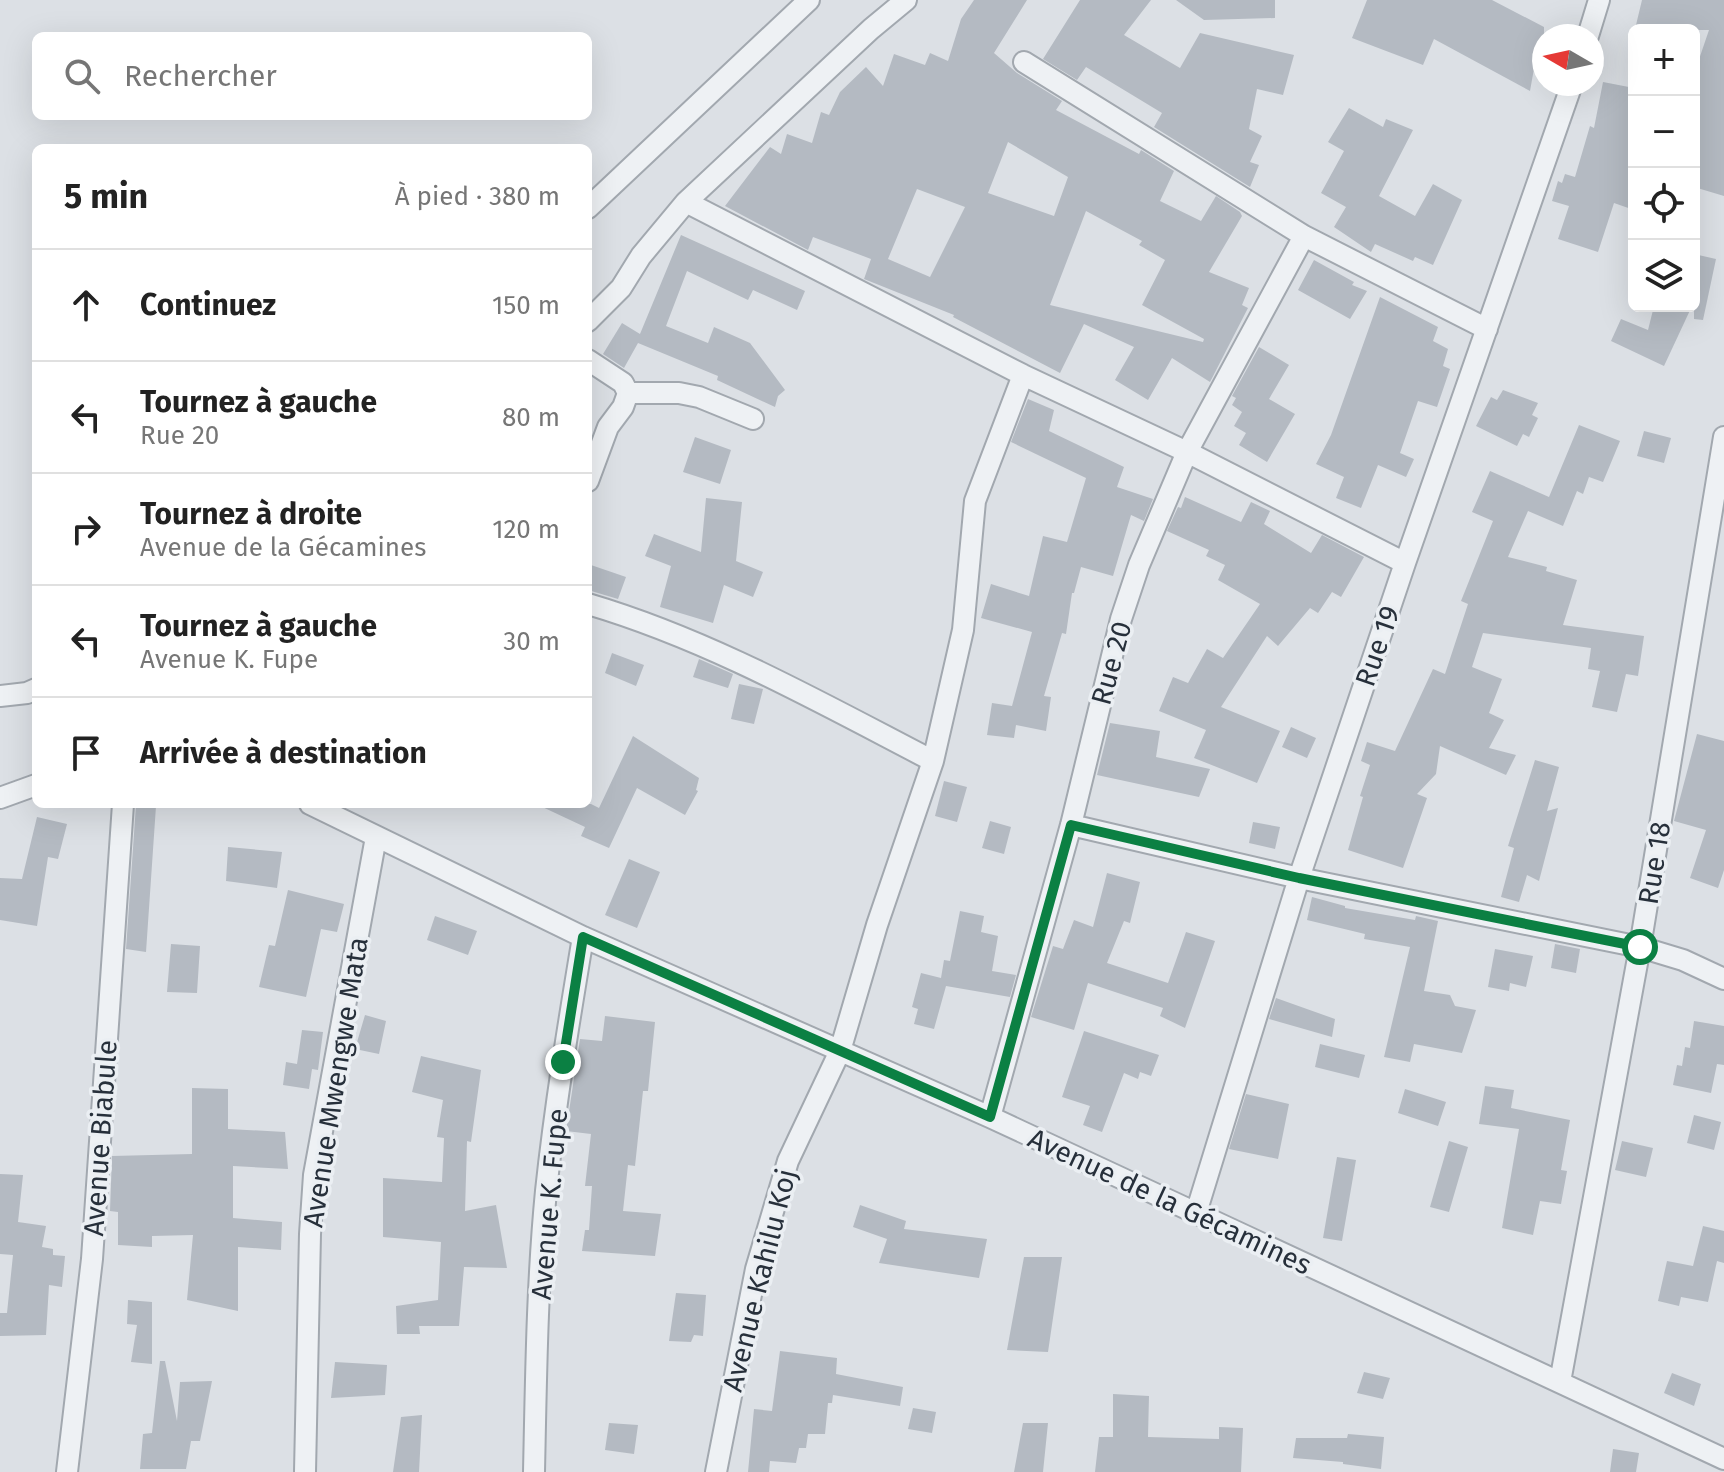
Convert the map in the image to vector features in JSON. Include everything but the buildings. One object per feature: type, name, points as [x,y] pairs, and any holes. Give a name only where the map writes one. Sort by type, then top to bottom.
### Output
[{"type":"street","points":[[592,204],[809,0]]},
{"type":"street","points":[[592,317],[621,288],[641,256],[686,202],[906,0]]},
{"type":"street","points":[[1592,24],[1599,0]]},
{"type":"street","points":[[1024,62],[1304,236],[1487,329]]},
{"type":"street","name":"Rue 19","points":[[1196,1213],[1299,878],[1568,96]]},
{"type":"street","points":[[686,202],[1023,375],[1187,452],[1405,563]]},
{"type":"street","name":"Rue 20","points":[[990,1117],[1071,825],[1121,619],[1139,565],[1187,452],[1304,236]]},
{"type":"street","points":[[592,363],[623,383],[628,393],[623,407],[608,427],[592,470]]},
{"type":"street","name":"Avenue Kahilu Koj","points":[[716,1472],[740,1344],[769,1221],[788,1161],[840,1051],[877,925],[933,761],[963,630],[975,501],[1023,375]]},
{"type":"street","points":[[628,393],[679,393],[699,397],[753,419]]},
{"type":"street","name":"Rue 18","points":[[1560,1382],[1640,947],[1724,437]]},
{"type":"street","points":[[592,605],[680,635],[749,666],[933,761]]},
{"type":"street","points":[[0,696],[32,691]]},
{"type":"street","points":[[0,798],[32,786]]},
{"type":"street","name":"Avenue Biabule","points":[[67,1472],[92,1259],[123,808]]},
{"type":"street","name":"Avenue de la Gécamines","points":[[318,808],[583,937],[990,1117],[1724,1459]]},
{"type":"street","points":[[1071,825],[1299,878],[1640,947],[1683,960],[1724,979]]},
{"type":"street","name":"Avenue Mwengwe Mata","points":[[305,1472],[314,1175],[376,837]]},
{"type":"street","name":"Avenue K. Fupe","points":[[534,1472],[546,1192],[583,937]]},
{"type":"route","points":[[563,1062],[583,937],[990,1117],[1071,825],[1299,878],[1640,947]]}]
